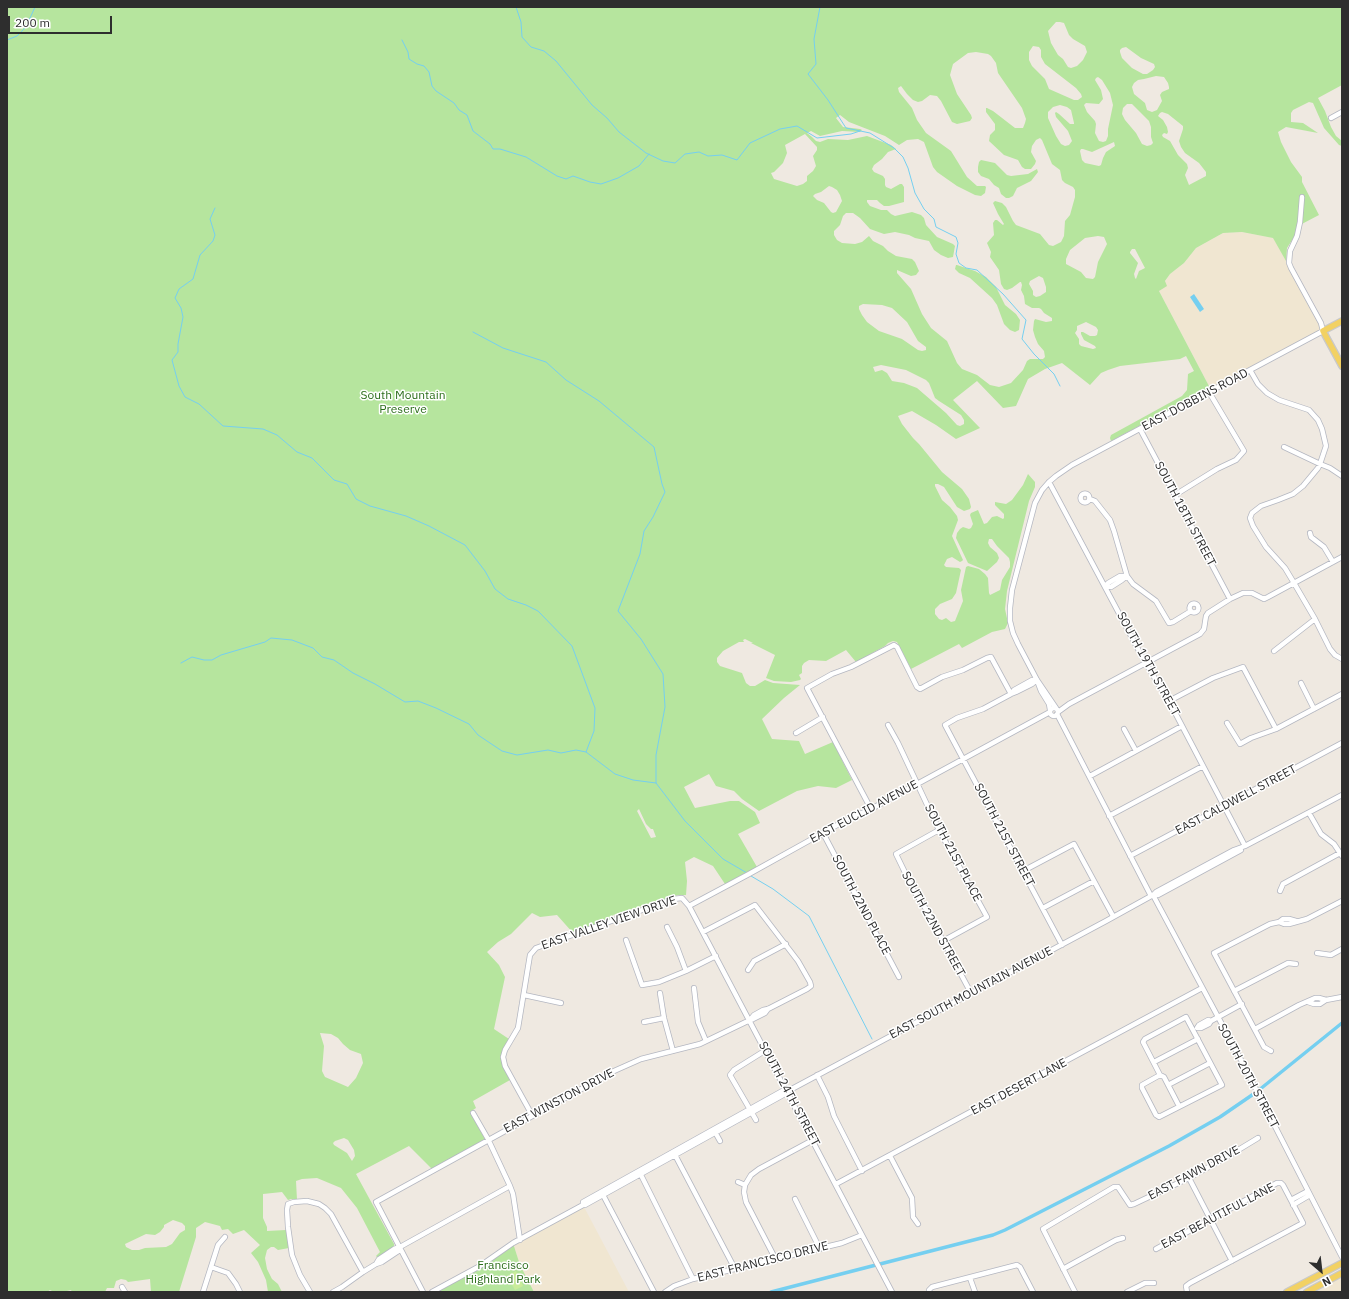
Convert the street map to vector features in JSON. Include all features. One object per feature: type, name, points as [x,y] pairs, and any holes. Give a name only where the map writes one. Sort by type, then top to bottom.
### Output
[{"type":"main road","name":"EAST DOBBINS ROAD","points":[[1323,331],[1342,321]]},
{"type":"main road","points":[[1323,331],[1342,366]]},
{"type":"main road","points":[[1288,1292],[1342,1263]]},
{"type":"main road","points":[[1296,1292],[1314,1282],[1323,1273]]},
{"type":"main road","points":[[1307,1292],[1342,1273]]},
{"type":"street","points":[[1331,118],[1342,112]]},
{"type":"street","points":[[1302,198],[1300,222],[1297,236],[1290,251],[1289,263],[1321,323],[1323,331]]},
{"type":"street","name":"EAST DOBBINS ROAD","points":[[1050,482],[1072,464],[1323,331]]},
{"type":"street","points":[[1250,370],[1258,384],[1267,393],[1279,400],[1309,410],[1318,420],[1322,429],[1326,446],[1320,464],[1312,476],[1293,494],[1261,506],[1252,513],[1250,518],[1253,526],[1266,547],[1285,568],[1330,649],[1335,655],[1342,659]]},
{"type":"street","points":[[1175,496],[1217,469],[1236,460],[1244,451],[1209,392]]},
{"type":"street","name":"SOUTH 18TH STREET","points":[[1140,429],[1230,600]]},
{"type":"street","points":[[1284,447],[1330,468],[1342,476]]},
{"type":"street","name":"SOUTH 19TH STREET","points":[[1050,482],[1146,664],[1169,701],[1245,846]]},
{"type":"street","name":"SOUTH 20TH STREET","points":[[1050,482],[1039,496],[1032,514],[1012,590],[1010,608],[1015,636],[1041,691],[1090,776],[1130,856],[1218,1017],[1342,1258]]},
{"type":"street","points":[[1090,499],[1094,501],[1107,515],[1112,525],[1127,576],[1136,587],[1156,601],[1169,623],[1191,612]]},
{"type":"street","points":[[1310,533],[1311,537],[1324,547],[1333,562]]},
{"type":"street","name":"EAST EUCLID AVENUE","points":[[689,906],[854,815],[871,810],[1039,718],[1054,712],[1146,664],[1200,634],[1204,629],[1206,616],[1208,613],[1230,600],[1244,593],[1252,593],[1264,599],[1342,557]]},
{"type":"street","points":[[1105,586],[1111,587],[1120,576],[1127,576]]},
{"type":"street","points":[[1274,651],[1314,619]]},
{"type":"street","points":[[871,810],[807,688],[832,674],[851,667],[894,644],[897,647],[917,687],[920,689],[942,677],[963,670],[991,657],[1011,694],[1037,680]]},
{"type":"street","points":[[1169,701],[1213,678],[1243,667],[1276,729]]},
{"type":"street","points":[[1301,682],[1314,709]]},
{"type":"street","name":"SOUTH 21ST STREET","points":[[1011,694],[983,709],[957,718],[945,725],[1062,945]]},
{"type":"street","points":[[1227,722],[1240,744],[1251,738],[1276,729],[1342,694]]},
{"type":"street","points":[[796,733],[823,717]]},
{"type":"street","name":"SOUTH 21ST PLACE","points":[[888,724],[940,830],[987,917],[943,941]]},
{"type":"street","points":[[1090,776],[1182,726]]},
{"type":"street","points":[[1124,729],[1136,751]]},
{"type":"street","name":"EAST CALDWELL STREET","points":[[1130,856],[1342,743]]},
{"type":"street","points":[[1109,816],[1203,766]]},
{"type":"street","name":"EAST SOUTH MOUNTAIN AVENUE","points":[[432,1292],[480,1266],[498,1252],[585,1205],[750,1111],[785,1094],[817,1075],[1062,945],[1112,916],[1152,895],[1158,895],[1164,892],[1236,854],[1245,846],[1342,795]]},
{"type":"street","points":[[1280,891],[1283,884],[1341,854],[1334,844],[1321,834],[1309,813]]},
{"type":"street","name":"SOUTH 22ND STREET","points":[[940,830],[896,854],[914,891],[926,909],[971,993]]},
{"type":"street","name":"SOUTH 22ND PLACE","points":[[823,833],[899,977]]},
{"type":"street","points":[[1023,871],[1074,844],[1112,916]]},
{"type":"street","points":[[1043,908],[1094,881]]},
{"type":"street","name":"SOUTH 24TH STREET","points":[[682,898],[689,906],[788,1091],[892,1292]]},
{"type":"street","name":"EAST VALLEY VIEW DRIVE","points":[[524,995],[530,955],[536,948],[673,899],[682,898]]},
{"type":"street","points":[[1270,1051],[1264,1047],[1214,953],[1270,924],[1279,922],[1283,919],[1296,921],[1307,919],[1342,901]]},
{"type":"street","points":[[703,932],[755,905],[786,944],[754,961],[748,970]]},
{"type":"street","points":[[667,927],[677,946],[686,971]]},
{"type":"street","points":[[626,940],[642,986],[659,982],[716,956]]},
{"type":"street","name":"EAST WINSTON DRIVE","points":[[400,1247],[376,1202],[614,1071],[641,1059],[706,1041],[750,1020],[752,1016],[762,1013],[811,986],[798,961],[786,944]]},
{"type":"street","points":[[1317,953],[1332,954],[1342,949]]},
{"type":"street","points":[[1234,991],[1288,963],[1296,964]]},
{"type":"street","points":[[694,988],[698,1022],[706,1041]]},
{"type":"street","name":"EAST DESERT LANE","points":[[836,1184],[1202,988]]},
{"type":"street","points":[[660,993],[664,1018],[673,1051]]},
{"type":"street","points":[[532,1115],[505,1066],[503,1057],[518,1028],[524,995],[561,1003]]},
{"type":"street","points":[[1255,1029],[1315,998],[1326,1000],[1342,997]]},
{"type":"street","points":[[1195,1030],[1204,1022],[1208,1020],[1211,1021],[1242,1004]]},
{"type":"street","points":[[1160,1075],[1142,1085],[1142,1088],[1156,1115],[1159,1117],[1222,1085],[1195,1030],[1186,1017],[1144,1039],[1143,1042],[1160,1075],[1164,1077],[1179,1106]]},
{"type":"street","points":[[644,1022],[664,1018]]},
{"type":"street","points":[[1154,1062],[1198,1038]]},
{"type":"street","points":[[756,1120],[730,1075],[734,1070],[766,1050]]},
{"type":"street","points":[[1168,1085],[1210,1063]]},
{"type":"street","points":[[817,1075],[828,1097],[834,1116],[862,1170]]},
{"type":"street","points":[[473,1113],[488,1139],[513,1194],[520,1240]]},
{"type":"street","points":[[714,1131],[720,1141]]},
{"type":"street","name":"EAST FAWN DRIVE","points":[[1063,1268],[1043,1229],[1114,1187],[1118,1187],[1130,1205],[1161,1192],[1225,1158],[1258,1138]]},
{"type":"street","points":[[776,1260],[746,1202],[744,1192],[745,1185],[751,1175],[759,1169],[813,1140]]},
{"type":"street","points":[[674,1153],[735,1269]]},
{"type":"street","points":[[890,1156],[912,1198],[913,1217],[918,1224]]},
{"type":"street","points":[[640,1173],[693,1279]]},
{"type":"street","points":[[1189,1178],[1232,1261]]},
{"type":"street","points":[[738,1182],[745,1185]]},
{"type":"street","name":"EAST BEAUTIFUL LANE","points":[[1156,1249],[1278,1183],[1283,1185],[1292,1202]]},
{"type":"street","points":[[333,1292],[396,1252],[400,1247],[510,1186]]},
{"type":"street","points":[[1188,1292],[1186,1286],[1303,1223],[1292,1202],[1309,1193]]},
{"type":"street","points":[[602,1194],[654,1292]]},
{"type":"street","points":[[795,1199],[820,1249]]},
{"type":"street","points":[[310,1292],[300,1275],[292,1255],[287,1216],[288,1204],[307,1201],[319,1204],[326,1208],[331,1214],[363,1272]]},
{"type":"street","name":"EAST FRANCISCO DRIVE","points":[[665,1292],[674,1286],[693,1279],[848,1242],[862,1235]]},
{"type":"street","points":[[203,1292],[218,1245],[226,1237]]},
{"type":"street","points":[[1075,1292],[1063,1268],[1116,1240],[1124,1238]]},
{"type":"street","points":[[400,1247],[423,1292]]},
{"type":"street","points":[[929,1291],[932,1287],[1017,1265],[1020,1267],[1033,1292]]},
{"type":"street","points":[[211,1267],[228,1273],[240,1292]]},
{"type":"street","points":[[970,1278],[975,1292]]},
{"type":"street","points":[[1127,1292],[1145,1283],[1154,1283]]},
{"type":"street","points":[[122,1287],[125,1292]]},
{"type":"shaded area","points":[[1242,232],[1274,238],[1322,329],[1210,388],[1159,291],[1170,274],[1184,263],[1196,248],[1223,233]]},
{"type":"shaded area","points":[[583,1205],[629,1292],[534,1292],[520,1265],[513,1243]]},
{"type":"shaded area","points":[[1342,1277],[1342,1292],[1320,1292],[1319,1290]]},
{"type":"green space","name":"South Mountain Preserve","points":[[7,7],[1342,7],[1342,85],[1318,98],[1336,136],[1342,141],[1342,146],[1339,145],[1324,128],[1313,103],[1309,102],[1293,110],[1291,113],[1291,122],[1303,123],[1318,133],[1286,127],[1278,132],[1281,142],[1291,162],[1302,177],[1302,182],[1319,215],[1298,226],[1296,234],[1287,248],[1286,261],[1273,238],[1242,232],[1223,233],[1196,248],[1184,263],[1170,274],[1165,281],[1167,286],[1159,291],[1210,388],[1111,441],[1111,435],[1182,396],[1187,390],[1188,374],[1194,371],[1186,356],[1180,359],[1120,366],[1101,373],[1090,385],[1062,363],[1045,369],[1028,379],[1016,406],[1003,408],[977,381],[953,400],[980,428],[956,439],[912,411],[898,416],[902,424],[913,438],[942,472],[962,489],[969,499],[971,507],[970,509],[964,511],[957,507],[944,487],[935,484],[942,500],[957,516],[958,520],[952,536],[963,560],[960,562],[952,557],[947,559],[944,565],[946,567],[959,568],[961,570],[956,593],[952,599],[940,604],[935,609],[935,614],[939,619],[942,620],[946,618],[951,622],[955,621],[963,601],[961,590],[966,567],[968,566],[979,569],[985,574],[988,578],[990,595],[1000,590],[1002,580],[1010,567],[1009,558],[992,539],[989,539],[988,543],[997,553],[999,558],[997,562],[987,571],[968,563],[956,538],[957,533],[963,527],[969,529],[971,528],[973,524],[970,515],[971,513],[978,510],[984,524],[987,523],[992,517],[997,516],[1003,519],[1004,514],[995,505],[995,502],[1006,504],[1012,500],[1023,485],[1028,474],[1035,482],[1035,487],[1029,501],[1007,591],[1005,609],[1008,623],[1005,629],[992,632],[962,648],[959,644],[911,669],[897,642],[893,641],[888,643],[856,662],[846,650],[826,661],[809,660],[802,666],[802,673],[799,675],[801,679],[791,682],[774,681],[766,678],[775,655],[745,639],[743,640],[744,642],[739,642],[723,651],[717,658],[717,662],[720,666],[742,673],[746,683],[750,686],[755,686],[765,680],[773,683],[800,685],[762,719],[772,739],[799,741],[805,754],[833,742],[852,780],[836,788],[818,786],[797,791],[759,811],[742,799],[734,791],[716,786],[709,774],[684,787],[695,808],[730,801],[739,801],[755,812],[760,823],[738,834],[757,867],[725,884],[713,866],[694,857],[685,862],[687,881],[686,895],[678,895],[613,915],[613,918],[573,933],[557,915],[540,917],[532,913],[511,934],[498,942],[487,952],[499,965],[505,977],[494,1029],[509,1039],[502,1053],[501,1059],[510,1080],[473,1101],[476,1108],[470,1112],[485,1139],[432,1169],[409,1146],[356,1174],[394,1244],[394,1247],[378,1258],[376,1256],[380,1252],[357,1208],[341,1188],[317,1178],[302,1179],[296,1181],[297,1200],[288,1200],[282,1192],[263,1194],[263,1218],[267,1231],[286,1230],[289,1248],[278,1250],[271,1247],[267,1250],[265,1258],[267,1269],[272,1279],[278,1284],[282,1292],[268,1292],[266,1280],[258,1262],[251,1253],[260,1245],[244,1230],[233,1234],[228,1229],[222,1230],[220,1226],[205,1222],[196,1228],[196,1237],[179,1292],[151,1292],[150,1279],[128,1282],[121,1279],[116,1281],[114,1288],[107,1288],[105,1292],[72,1292],[71,1290],[54,1292],[50,1290],[47,1292],[7,1292]],"holes":[[[1056,22],[1064,23],[1069,35],[1085,46],[1087,52],[1083,60],[1077,66],[1071,68],[1068,67],[1063,59],[1058,55],[1051,43],[1048,31]],[[1033,46],[1039,47],[1041,50],[1041,57],[1045,64],[1076,88],[1082,97],[1078,100],[1074,100],[1049,89],[1045,79],[1032,66],[1029,60],[1029,52]],[[1126,47],[1141,58],[1154,64],[1155,67],[1147,74],[1143,74],[1132,68],[1122,58],[1120,52],[1122,48]],[[976,52],[991,56],[996,63],[998,73],[1022,108],[1026,119],[1023,128],[1015,128],[993,111],[986,108],[986,112],[995,124],[995,130],[990,135],[989,141],[1004,155],[1018,160],[1025,169],[1031,169],[1036,161],[1031,152],[1032,146],[1036,140],[1040,138],[1052,164],[1060,170],[1062,180],[1075,190],[1075,197],[1070,215],[1065,221],[1064,236],[1061,242],[1053,246],[1049,245],[1040,234],[1016,225],[1006,207],[1002,203],[995,201],[993,203],[1004,224],[1003,225],[995,220],[993,223],[994,235],[987,243],[991,252],[990,257],[999,270],[1001,284],[1004,289],[1007,290],[1021,282],[1021,290],[1024,296],[1025,304],[1032,308],[1041,309],[1052,318],[1052,321],[1046,322],[1035,319],[1034,321],[1033,330],[1035,337],[1038,344],[1044,351],[1045,357],[1043,359],[1030,359],[1027,361],[1023,370],[1011,383],[999,387],[990,385],[977,375],[962,369],[957,363],[947,341],[931,328],[922,314],[911,289],[897,273],[897,270],[911,276],[916,275],[919,271],[912,259],[896,256],[883,246],[873,241],[869,236],[862,242],[855,244],[842,243],[837,240],[834,235],[834,231],[840,225],[843,216],[846,213],[853,213],[870,229],[884,234],[895,232],[929,241],[934,250],[941,255],[948,258],[953,257],[955,246],[937,237],[926,225],[924,218],[921,215],[912,212],[895,216],[887,210],[881,210],[870,206],[867,202],[867,200],[877,200],[884,206],[904,202],[904,187],[902,184],[891,189],[886,187],[883,176],[874,172],[872,169],[874,165],[888,152],[896,149],[891,145],[867,136],[848,140],[828,139],[820,142],[816,141],[807,133],[811,131],[820,136],[842,131],[860,132],[862,130],[843,127],[836,118],[840,115],[849,122],[885,136],[899,145],[907,140],[918,139],[924,142],[933,167],[937,172],[957,186],[975,195],[981,196],[985,193],[986,187],[977,186],[967,177],[951,151],[926,133],[917,120],[912,108],[899,92],[898,88],[901,86],[913,100],[918,102],[930,95],[937,96],[952,122],[957,124],[970,121],[972,118],[957,94],[950,75],[953,64],[968,53]],[[1156,76],[1164,77],[1168,83],[1169,89],[1162,92],[1160,95],[1162,101],[1157,110],[1152,112],[1147,110],[1145,103],[1134,94],[1132,87],[1138,80]],[[1098,77],[1102,80],[1110,93],[1113,105],[1108,136],[1106,141],[1103,142],[1099,141],[1095,133],[1095,121],[1087,112],[1084,105],[1086,103],[1099,104],[1103,99],[1101,90],[1095,80]],[[1127,104],[1132,104],[1149,121],[1153,143],[1147,146],[1142,144],[1122,114],[1123,108]],[[1060,105],[1071,110],[1074,124],[1070,124],[1059,114],[1056,112],[1055,113],[1056,117],[1068,131],[1072,141],[1069,145],[1065,146],[1061,144],[1048,118],[1048,112],[1053,107]],[[1162,112],[1168,114],[1183,126],[1179,141],[1181,147],[1185,153],[1199,163],[1206,172],[1206,176],[1189,185],[1185,175],[1188,168],[1187,164],[1178,155],[1170,141],[1162,135],[1164,133],[1167,134],[1167,127],[1163,120],[1158,116]],[[805,134],[817,147],[817,150],[813,156],[816,166],[807,176],[807,181],[803,184],[797,186],[774,179],[771,173],[783,163],[787,153],[785,145]],[[1114,142],[1115,146],[1106,152],[1101,165],[1099,166],[1085,163],[1082,160],[1080,151],[1083,149],[1092,152]],[[829,186],[837,190],[842,201],[836,212],[833,213],[824,203],[817,200],[813,196]],[[1098,236],[1104,237],[1107,244],[1098,262],[1095,277],[1093,279],[1086,278],[1081,272],[1066,264],[1066,259],[1070,250],[1085,238]],[[1132,249],[1135,249],[1145,268],[1139,271],[1136,279],[1134,274],[1138,263],[1130,253]],[[1039,276],[1043,278],[1046,292],[1036,297],[1033,295],[1033,291],[1029,284],[1030,281]],[[863,304],[882,305],[892,308],[907,322],[918,341],[926,347],[926,350],[918,350],[902,339],[879,331],[867,322],[862,315],[859,306]],[[1086,322],[1096,327],[1098,330],[1097,335],[1095,336],[1090,336],[1081,332],[1084,340],[1096,348],[1093,349],[1081,346],[1079,344],[1079,339],[1075,333],[1077,326]],[[881,365],[906,370],[926,380],[929,383],[935,398],[961,415],[964,420],[964,424],[960,426],[957,425],[946,413],[917,388],[904,383],[892,381],[887,373],[882,370],[875,372],[873,367]],[[639,809],[646,824],[653,829],[656,837],[651,838],[637,811]],[[320,1033],[331,1034],[338,1038],[350,1050],[361,1054],[363,1063],[356,1078],[348,1087],[325,1077],[322,1071],[324,1046]],[[344,1138],[348,1140],[354,1150],[355,1156],[352,1161],[347,1153],[334,1145],[333,1143]],[[173,1220],[182,1223],[185,1226],[185,1230],[180,1233],[172,1244],[166,1247],[145,1248],[139,1250],[132,1250],[126,1247],[125,1244],[146,1234],[155,1235],[160,1232],[164,1225]]]},
{"type":"green space","points":[[981,160],[995,163],[1007,175],[1011,176],[1028,174],[1037,169],[1038,172],[1031,181],[1017,188],[1013,196],[1006,198],[1001,194],[999,188],[989,179],[981,176],[978,172],[979,162]]},
{"type":"green space","points":[[956,265],[975,271],[986,277],[996,287],[1005,305],[1016,314],[1020,320],[1019,330],[1015,332],[1010,330],[1004,324],[997,305],[992,298],[970,278],[959,273],[955,269]]},
{"type":"green space","name":"Francisco Highland Park","points":[[513,1243],[520,1265],[534,1292],[432,1292]]},
{"type":"green space","points":[[516,1271],[523,1286],[515,1290],[507,1276]]},
{"type":"water","points":[[1194,294],[1204,309],[1200,312],[1190,297]]},
{"type":"waterway","points":[[7,40],[17,36],[26,27],[35,7]]},
{"type":"waterway","points":[[516,7],[521,22],[522,37],[531,47],[544,51],[556,61],[592,105],[607,118],[619,132],[646,153],[663,161],[675,163],[685,154],[699,152],[708,156],[722,155],[737,160],[750,143],[780,129],[797,126],[817,138],[851,134],[860,131]]},
{"type":"waterway","points":[[820,7],[814,39],[816,64],[808,74],[828,100],[846,128],[870,133],[894,148],[903,157],[908,168],[915,193],[924,209],[934,219],[936,227],[956,237],[958,243],[956,254],[959,263],[966,268],[977,270],[1003,294],[1026,320],[1022,339],[1034,354],[1054,374],[1060,386]]},
{"type":"waterway","points":[[402,40],[408,52],[409,59],[424,66],[429,72],[432,86],[436,91],[454,103],[459,110],[467,115],[473,131],[490,144],[493,149],[500,149],[526,157],[557,176],[566,179],[573,176],[601,184],[618,178],[639,166],[649,154]]},
{"type":"waterway","points":[[215,208],[210,219],[215,235],[213,241],[200,255],[193,279],[179,289],[175,298],[181,308],[183,317],[178,352],[172,360],[179,386],[185,397],[199,404],[223,426],[263,429],[277,435],[297,452],[312,458],[334,480],[347,484],[356,499],[370,506],[406,516],[465,545],[485,571],[495,589],[508,599],[538,611],[572,646],[595,708],[594,731],[586,752],[615,774],[633,780],[656,783]]},
{"type":"waterway","points":[[473,332],[503,348],[546,362],[566,380],[599,401],[654,447],[665,492],[653,517],[644,531],[640,554],[618,611],[641,639],[663,674],[665,707],[656,755],[656,783],[685,821],[723,859],[747,873]]},
{"type":"waterway","points":[[181,663],[192,657],[212,660],[221,655],[265,642],[271,638],[292,640],[313,648],[322,657],[334,660],[353,673],[405,702],[418,701],[469,724],[478,735],[502,751],[517,755],[548,750],[561,753],[576,750],[586,752]]},
{"type":"waterway","points":[[751,876],[773,889],[809,916],[872,1039]]},
{"type":"waterway","points":[[1259,1090],[1342,1023]]},
{"type":"waterway","points":[[880,1264],[993,1235],[1005,1230],[1169,1146],[1220,1117],[1255,1093]]},
{"type":"waterway","points":[[771,1292],[876,1265]]}]
